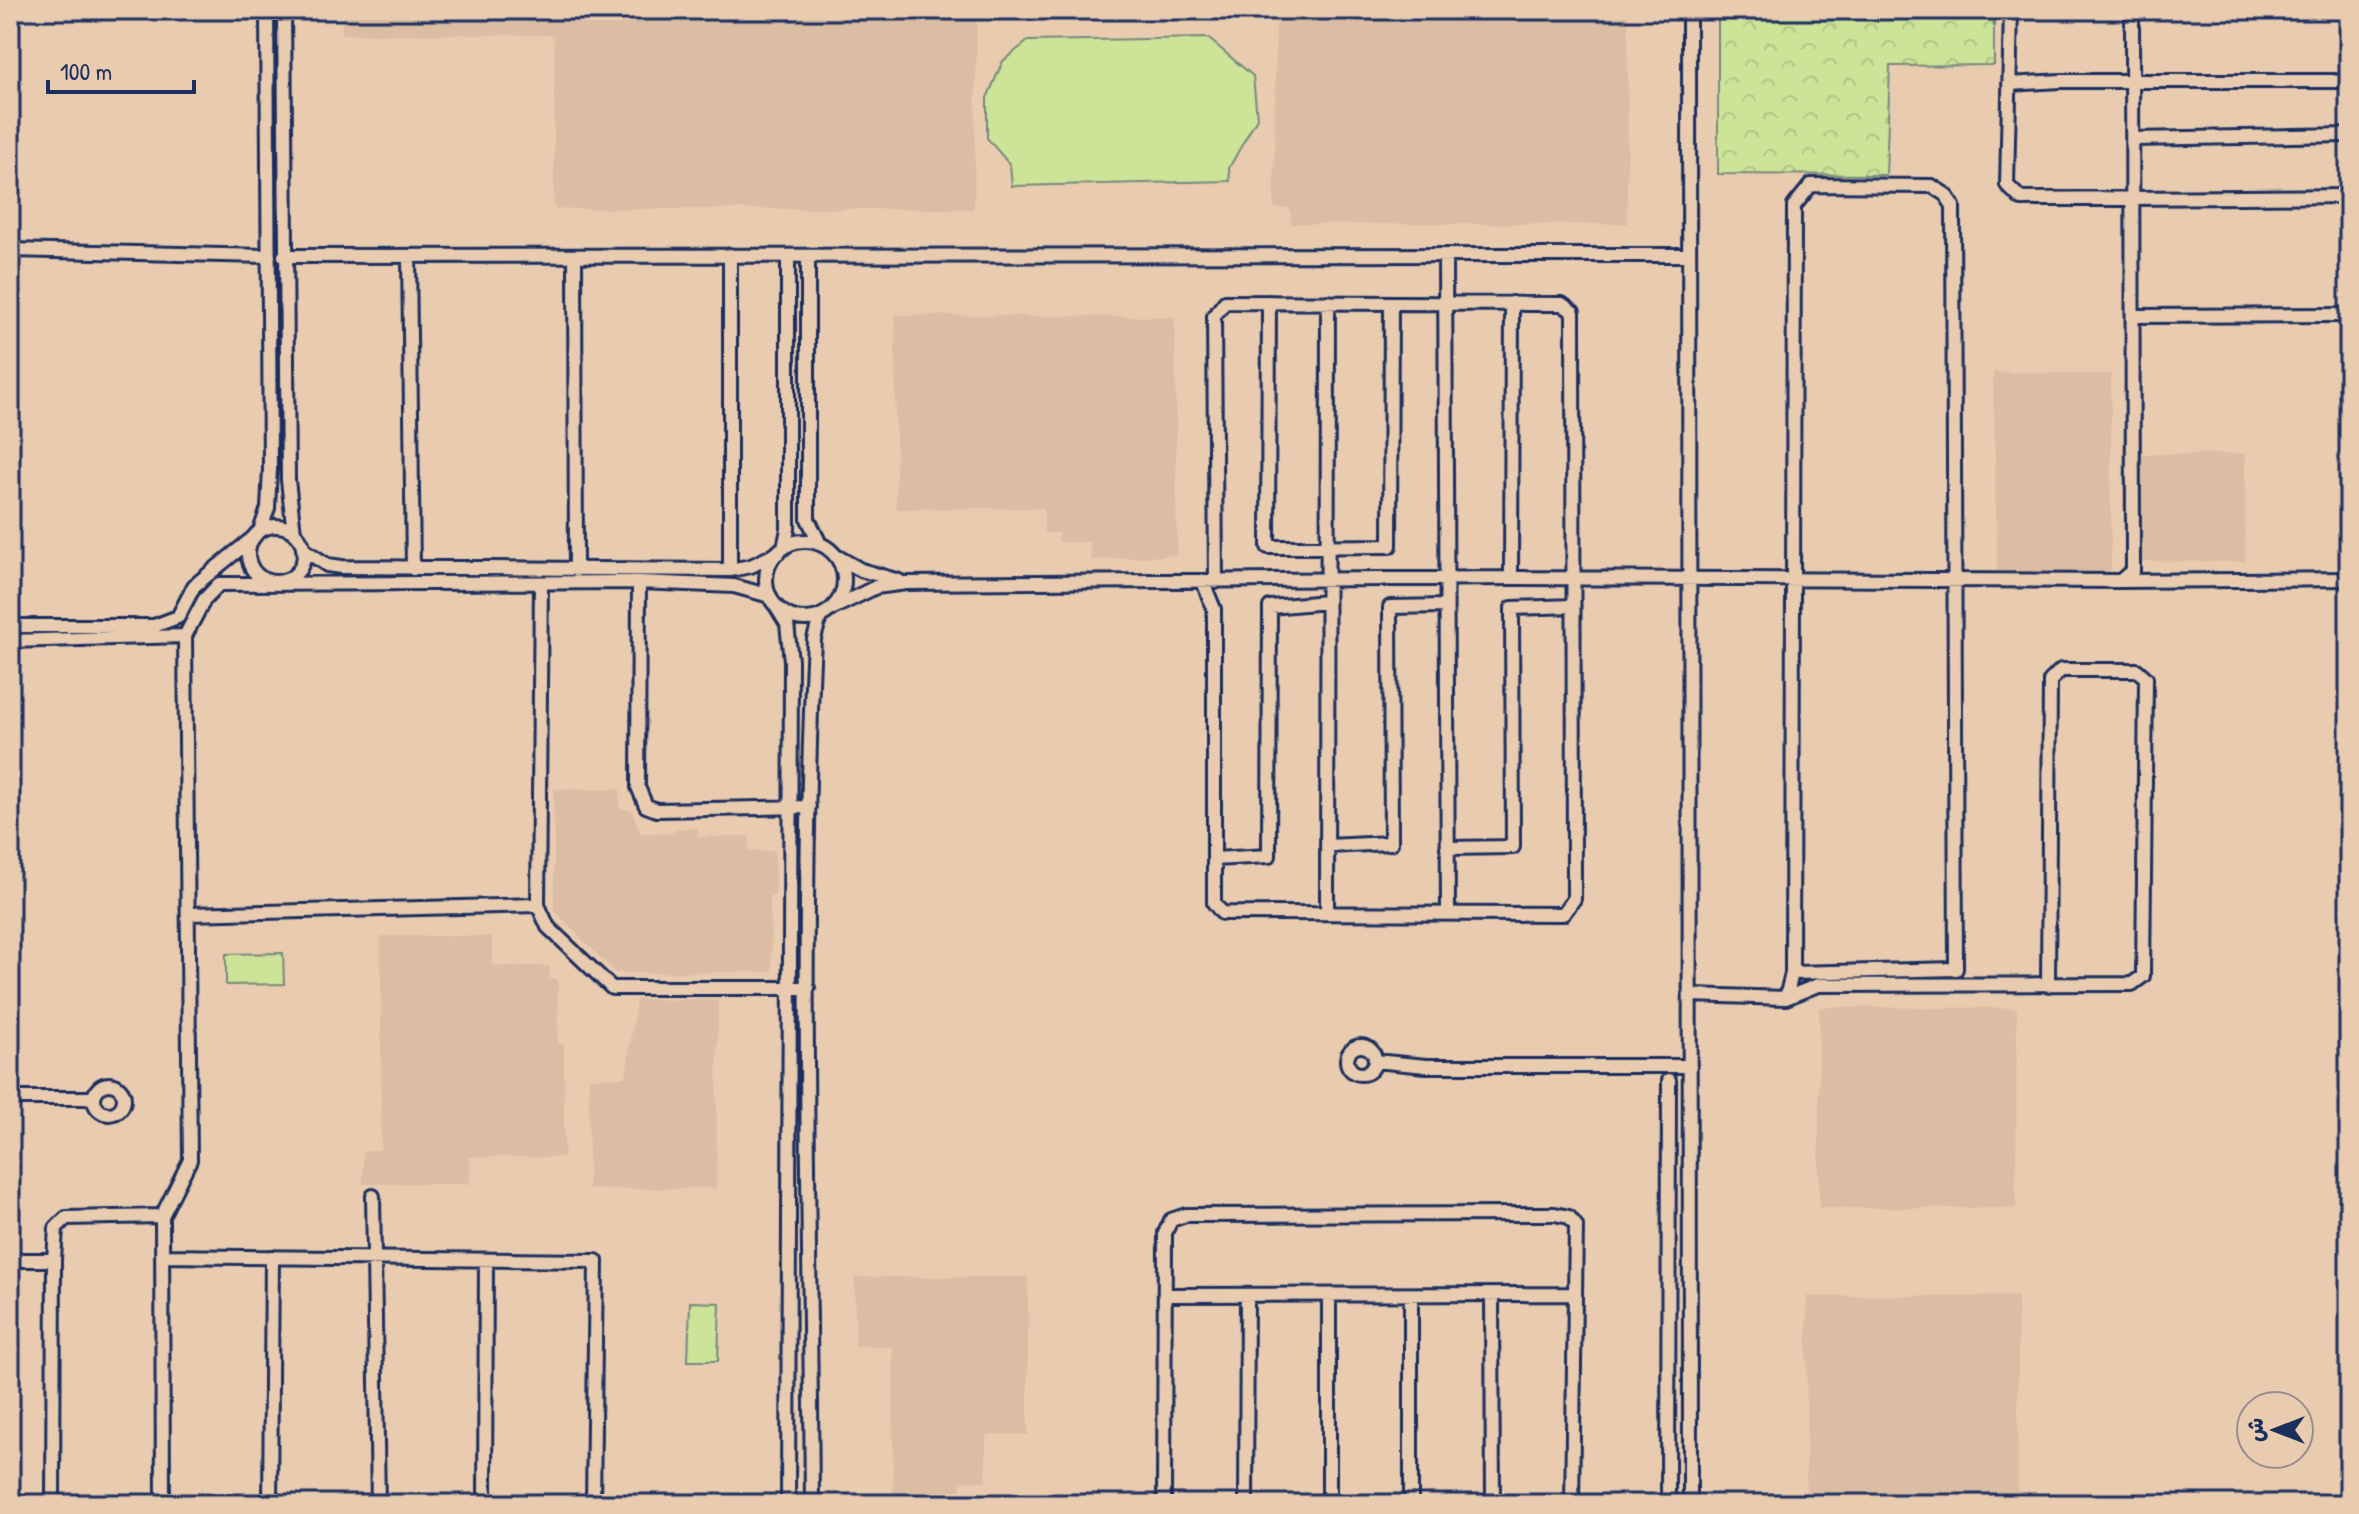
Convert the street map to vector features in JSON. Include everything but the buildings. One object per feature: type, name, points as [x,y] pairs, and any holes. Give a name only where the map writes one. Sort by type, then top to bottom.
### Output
[{"type":"street","points":[[267,10],[270,469],[268,508],[248,554],[254,571],[276,582]]},
{"type":"street","points":[[284,10],[288,480],[294,533],[303,549],[327,565],[413,569],[730,570],[751,566],[800,541],[820,544],[861,570],[906,583]]},
{"type":"street","points":[[1689,10],[1690,1504]]},
{"type":"street","points":[[2011,10],[2007,185],[2021,199],[2349,196]]},
{"type":"street","points":[[2120,581],[2133,570],[2132,10]]},
{"type":"street","points":[[2009,84],[2349,81]]},
{"type":"street","points":[[2133,139],[2349,135]]},
{"type":"street","points":[[1786,998],[1792,973],[1794,206],[1811,185],[1932,186],[1946,195],[1953,206],[1956,969],[1969,985]]},
{"type":"street","points":[[10,250],[269,256]]},
{"type":"street","points":[[730,255],[730,570]]},
{"type":"street","points":[[1445,255],[1448,914]]},
{"type":"street","points":[[284,256],[1689,255]]},
{"type":"street","points":[[575,256],[576,570]]},
{"type":"street","points":[[788,256],[788,529],[781,550],[767,573],[773,601],[787,624],[791,661],[788,807],[788,1504]]},
{"type":"street","points":[[808,256],[808,519],[820,544]]},
{"type":"street","points":[[409,257],[413,569]]},
{"type":"street","points":[[1225,302],[1391,303],[1562,304],[1573,312],[1574,899],[1563,914],[1222,913],[1214,903],[1214,316],[1225,302]]},
{"type":"street","points":[[1269,302],[1268,547],[1390,546],[1391,303]]},
{"type":"street","points":[[1327,913],[1328,302]]},
{"type":"street","points":[[1511,578],[1512,303]]},
{"type":"street","points":[[2133,316],[2349,315]]},
{"type":"street","points":[[10,626],[154,626],[178,617],[194,586],[257,535],[277,526],[294,533]]},
{"type":"street","points":[[276,582],[298,572],[303,549]]},
{"type":"street","points":[[833,608],[840,599],[844,576],[835,554]]},
{"type":"street","points":[[163,1504],[162,1216],[185,1174],[192,1138],[185,636],[204,600],[219,584],[639,582],[734,586],[773,601],[796,619],[820,617],[876,587],[906,583],[1511,578],[2349,579]]},
{"type":"street","points":[[639,582],[640,799],[646,806],[657,810],[809,807]]},
{"type":"street","points":[[1214,582],[1214,609]]},
{"type":"street","points":[[541,583],[538,905],[548,927],[612,988],[808,988]]},
{"type":"street","points":[[1214,859],[1269,856],[1270,607],[1327,602]]},
{"type":"street","points":[[1327,846],[1391,843],[1390,607],[1446,606]]},
{"type":"street","points":[[1447,848],[1513,847],[1512,608],[1573,606]]},
{"type":"street","points":[[812,1504],[809,807],[814,653],[820,617]]},
{"type":"street","points":[[10,641],[185,636]]},
{"type":"street","points":[[1691,995],[1786,998],[1818,985],[2048,985],[2132,984],[2143,976],[2146,678],[2137,670],[2061,670],[2050,681],[2048,985]]},
{"type":"street","points":[[188,914],[538,905]]},
{"type":"street","points":[[1792,973],[1956,969]]},
{"type":"street","points":[[1375,1061],[1426,1066],[1690,1066]]},
{"type":"street","points":[[1668,1504],[1669,1080]]},
{"type":"street","points":[[10,1098],[94,1098]]},
{"type":"street","points":[[373,1196],[377,1258],[378,1504]]},
{"type":"street","points":[[1164,1504],[1165,1233],[1171,1220],[1186,1215],[1478,1214],[1569,1217],[1576,1226],[1572,1504]]},
{"type":"street","points":[[53,1504],[56,1228],[66,1218],[162,1216]]},
{"type":"street","points":[[162,1256],[596,1261],[593,1504]]},
{"type":"street","points":[[270,1504],[272,1257]]},
{"type":"street","points":[[10,1260],[54,1260]]},
{"type":"street","points":[[485,1504],[486,1260]]},
{"type":"street","points":[[1165,1295],[1575,1294]]},
{"type":"street","points":[[1246,1504],[1247,1295]]},
{"type":"street","points":[[1329,1295],[1329,1504]]},
{"type":"street","points":[[1411,1295],[1411,1504]]},
{"type":"street","points":[[1492,1295],[1493,1504]]},
{"type":"shaded area","points":[[342,10],[977,10],[974,209],[554,209],[554,35],[342,34]]},
{"type":"shaded area","points":[[1276,10],[1628,10],[1627,224],[1291,224],[1290,208],[1274,208]]},
{"type":"shaded area","points":[[895,315],[1175,317],[1177,555],[1091,560],[1090,542],[1059,542],[1059,533],[1044,533],[1044,508],[896,509]]},
{"type":"shaded area","points":[[1993,372],[2111,374],[2111,575],[1997,573]]},
{"type":"shaded area","points":[[2142,454],[2245,454],[2245,562],[2142,561]]},
{"type":"shaded area","points":[[554,789],[620,789],[619,808],[632,810],[640,833],[674,834],[675,829],[698,828],[697,837],[749,836],[749,851],[775,851],[775,895],[770,897],[772,972],[615,973],[554,910]]},
{"type":"shaded area","points":[[381,936],[492,936],[492,966],[550,966],[550,979],[558,979],[558,1044],[564,1044],[564,1157],[470,1157],[470,1184],[363,1184],[363,1151],[381,1150]]},
{"type":"shaded area","points":[[636,999],[718,1000],[716,1188],[588,1189],[589,1078],[626,1077]]},
{"type":"shaded area","points":[[1819,1007],[2017,1008],[2016,1208],[1819,1208]]},
{"type":"shaded area","points":[[855,1277],[1028,1277],[1028,1435],[986,1435],[986,1481],[961,1481],[960,1499],[893,1499],[893,1347],[855,1346]]},
{"type":"shaded area","points":[[1807,1296],[2018,1296],[2018,1504],[1806,1504]]},
{"type":"green space","points":[[1718,10],[1994,10],[1994,65],[1890,66],[1886,175],[1718,174]]},
{"type":"green space","points":[[1208,38],[1253,76],[1257,118],[1229,168],[1230,181],[1012,186],[1010,165],[987,138],[987,98],[1003,61],[1028,41]]},
{"type":"green space","points":[[283,953],[284,984],[226,985],[226,954]]},
{"type":"green space","points":[[690,1302],[720,1303],[718,1361],[688,1361]]}]
